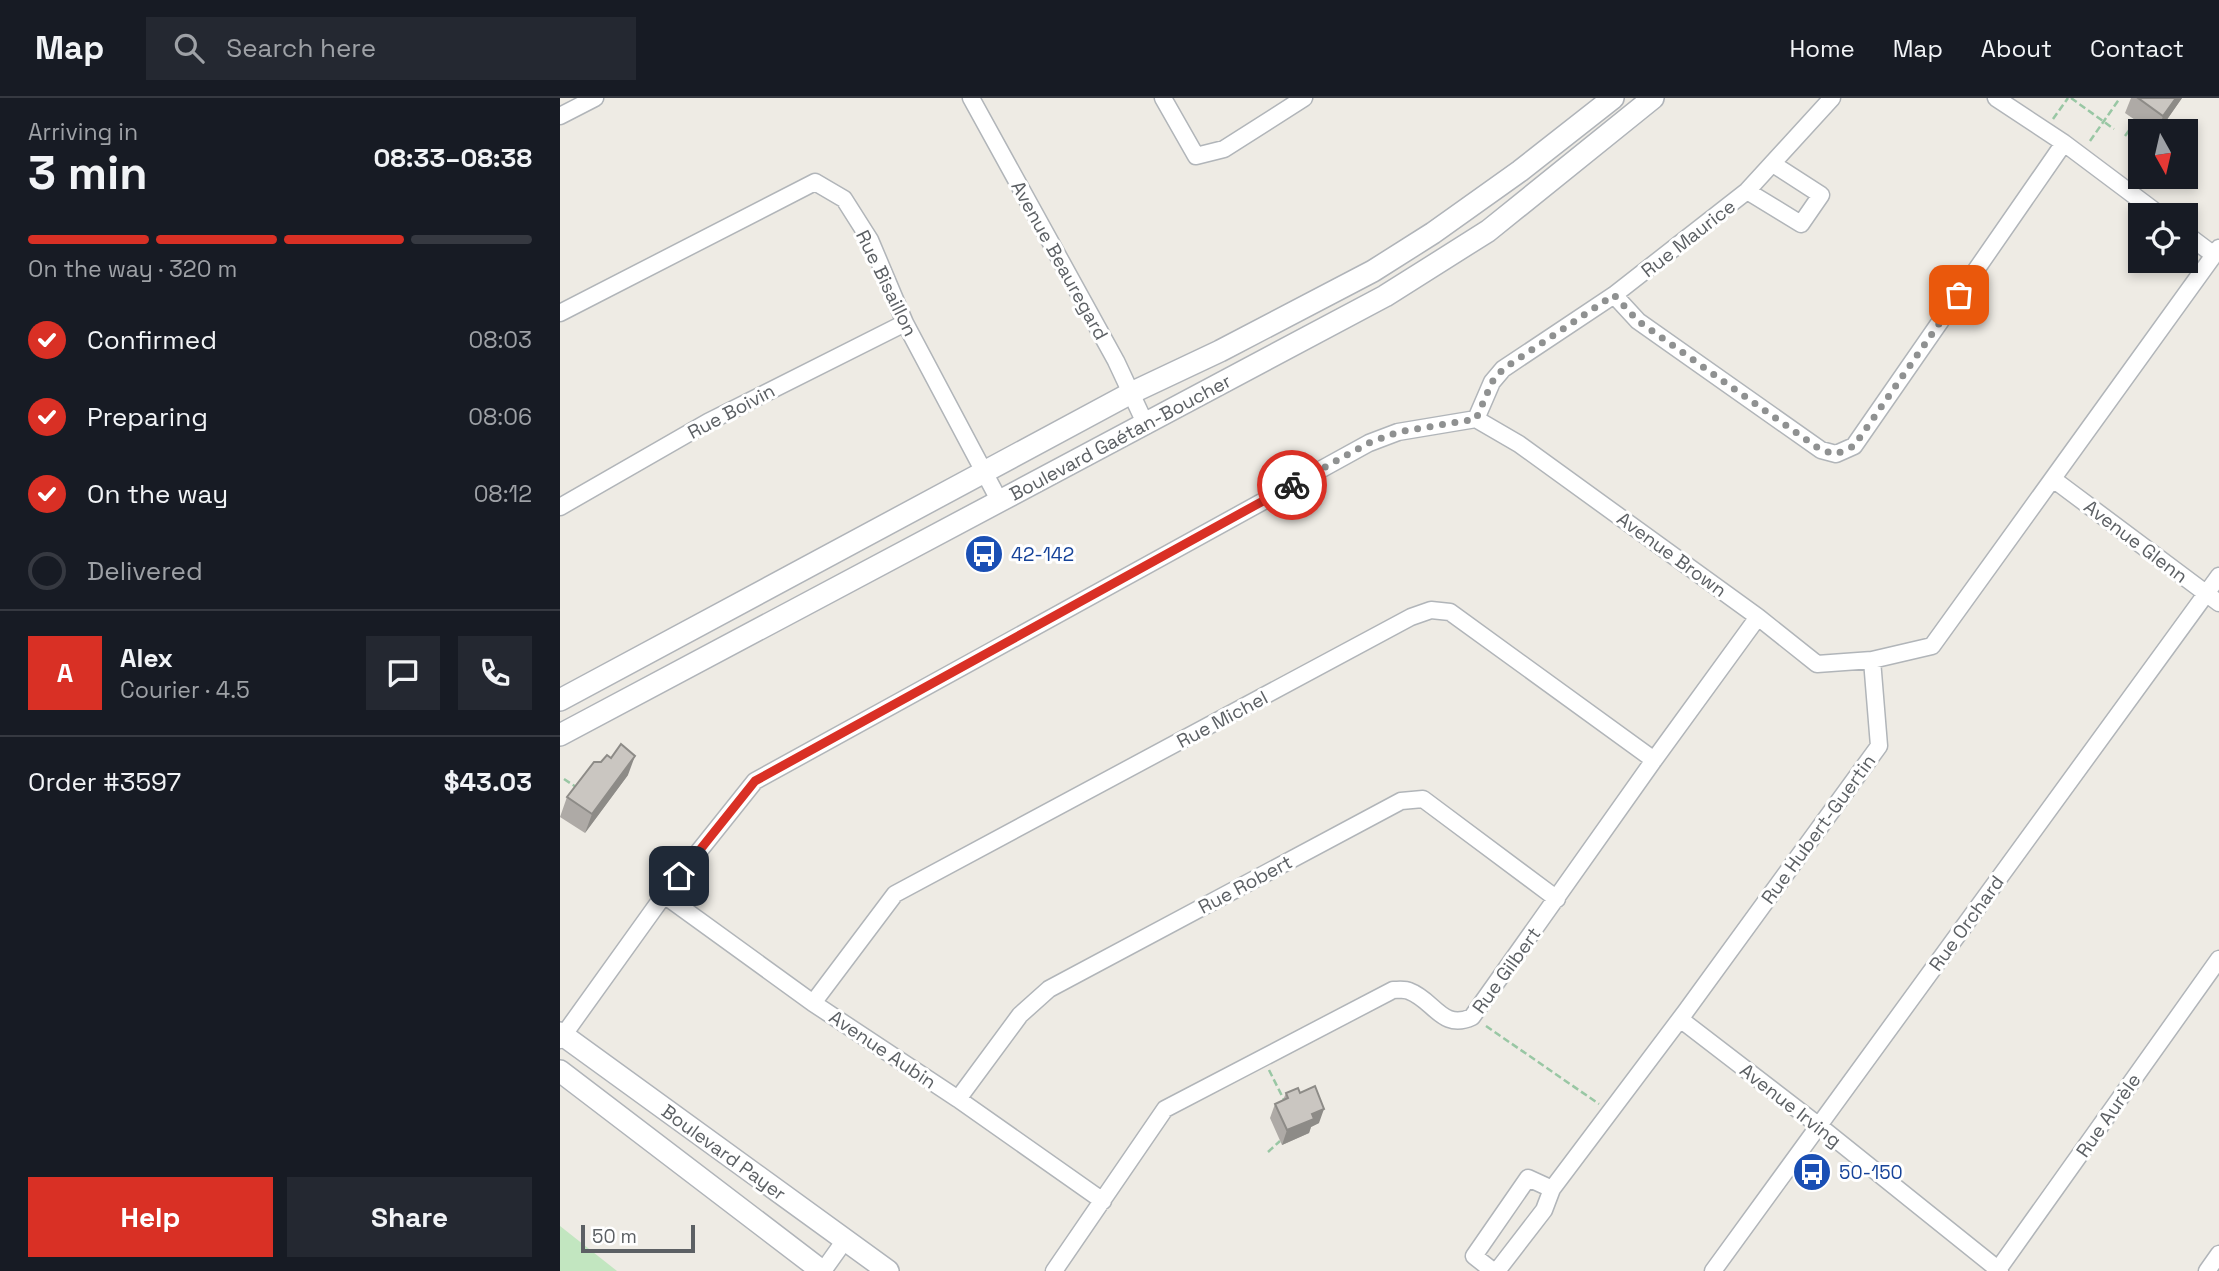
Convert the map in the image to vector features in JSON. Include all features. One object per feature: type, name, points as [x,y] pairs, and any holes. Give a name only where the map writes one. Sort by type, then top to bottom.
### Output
[{"type":"main road","name":"Boulevard Gaétan-Boucher","points":[[560,700],[1131,393],[1220,351],[1373,271],[1433,233],[1520,171],[1613,98]]},
{"type":"main road","name":"Boulevard Gaétan-Boucher","points":[[560,734],[1385,296],[1488,231],[1653,98]]},
{"type":"main road","points":[[611,672],[626,699]]},
{"type":"main road","name":"Boulevard Payer","points":[[561,1036],[888,1271]]},
{"type":"main road","name":"Boulevard Payer","points":[[560,1071],[823,1271]]},
{"type":"street","points":[[560,116],[595,98]]},
{"type":"street","name":"Avenue Beauregard","points":[[971,98],[1116,360],[1145,423]]},
{"type":"street","points":[[1163,98],[1196,156],[1224,149],[1304,98]]},
{"type":"street","name":"Rue Maurice","points":[[1476,419],[1492,382],[1503,369],[1614,295],[1748,191],[1832,98]]},
{"type":"street","points":[[1996,98],[2064,143],[2144,203]]},
{"type":"street","points":[[1614,295],[1638,321],[1821,450],[1836,454],[1854,446],[2064,143]]},
{"type":"street","name":"Rue Maurice","points":[[1748,191],[1801,224],[1821,195],[1773,164]]},
{"type":"street","name":"Rue Bisaillon","points":[[560,313],[815,182],[844,200],[870,240],[905,323],[1000,502]]},
{"type":"street","points":[[1872,660],[1932,646],[2216,252],[2198,241]]},
{"type":"street","name":"Rue Boivin","points":[[560,507],[708,422],[905,323]]},
{"type":"street","points":[[561,1036],[664,895],[755,781],[1369,443],[1398,432],[1476,419]]},
{"type":"street","name":"Avenue Brown","points":[[1476,419],[1519,444],[1758,617],[1817,664],[1872,660]]},
{"type":"street","name":"Avenue Glenn","points":[[2053,479],[2213,598]]},
{"type":"street","name":"Rue Orchard","points":[[1713,1271],[1818,1125],[2213,598],[2219,576]]},
{"type":"street","name":"Rue Michel","points":[[813,1003],[895,894],[1411,617],[1431,610],[1450,612],[1654,760]]},
{"type":"street","name":"Rue Gilbert","points":[[1054,1271],[1165,1110],[1392,990],[1409,990],[1449,1020],[1461,1023],[1472,1017],[1758,617]]},
{"type":"street","name":"Rue Hubert-Guertin","points":[[1552,1189],[1528,1178],[1474,1256],[1495,1271],[1544,1210],[1552,1189],[1879,746],[1872,660]]},
{"type":"street","name":"Rue Robert","points":[[958,1099],[1020,1015],[1049,989],[1401,801],[1423,799],[1557,899]]},
{"type":"street","name":"Avenue Aubin","points":[[664,895],[813,1003],[958,1099],[1103,1201]]},
{"type":"street","name":"Rue Aurèle","points":[[1999,1270],[2219,959]]},
{"type":"street","name":"Avenue Irving","points":[[1679,1019],[1818,1125],[1999,1270]]},
{"type":"street","points":[[823,1271],[845,1240]]},
{"type":"street","points":[[2207,1271],[2219,1254]]},
{"type":"path","points":[[2045,131],[2070,98],[2114,129]]},
{"type":"path","points":[[2080,155],[2120,98]]},
{"type":"path","points":[[2125,136],[2128,132]]},
{"type":"path","points":[[564,779],[581,790]]},
{"type":"path","points":[[1472,1017],[1610,1111]]},
{"type":"path","points":[[1264,1058],[1286,1105]]},
{"type":"path","points":[[1268,1152],[1280,1140]]},
{"type":"green space","points":[[560,1226],[617,1271],[560,1271]]},
{"type":"building","points":[[2138,98],[2176,98],[2163,116]]},
{"type":"building","points":[[621,744],[635,756],[592,814],[567,797],[594,762],[601,762],[607,755],[611,758]]},
{"type":"building","points":[[1315,1086],[1324,1109],[1312,1114],[1314,1119],[1287,1130],[1275,1104],[1288,1098],[1286,1093],[1298,1088],[1300,1093]]},
{"type":"way so far","points":[[1292,485],[1369,443],[1398,432],[1476,419],[1492,382],[1503,369],[1614,295],[1638,321],[1821,450],[1836,454],[1854,446],[1959,295]]},
{"type":"place","name":"42-142","points":[[984,554]]},
{"type":"place","name":"50-150","points":[[1812,1172]]},
{"type":"route","points":[[679,876],[755,781],[1292,485]]}]
